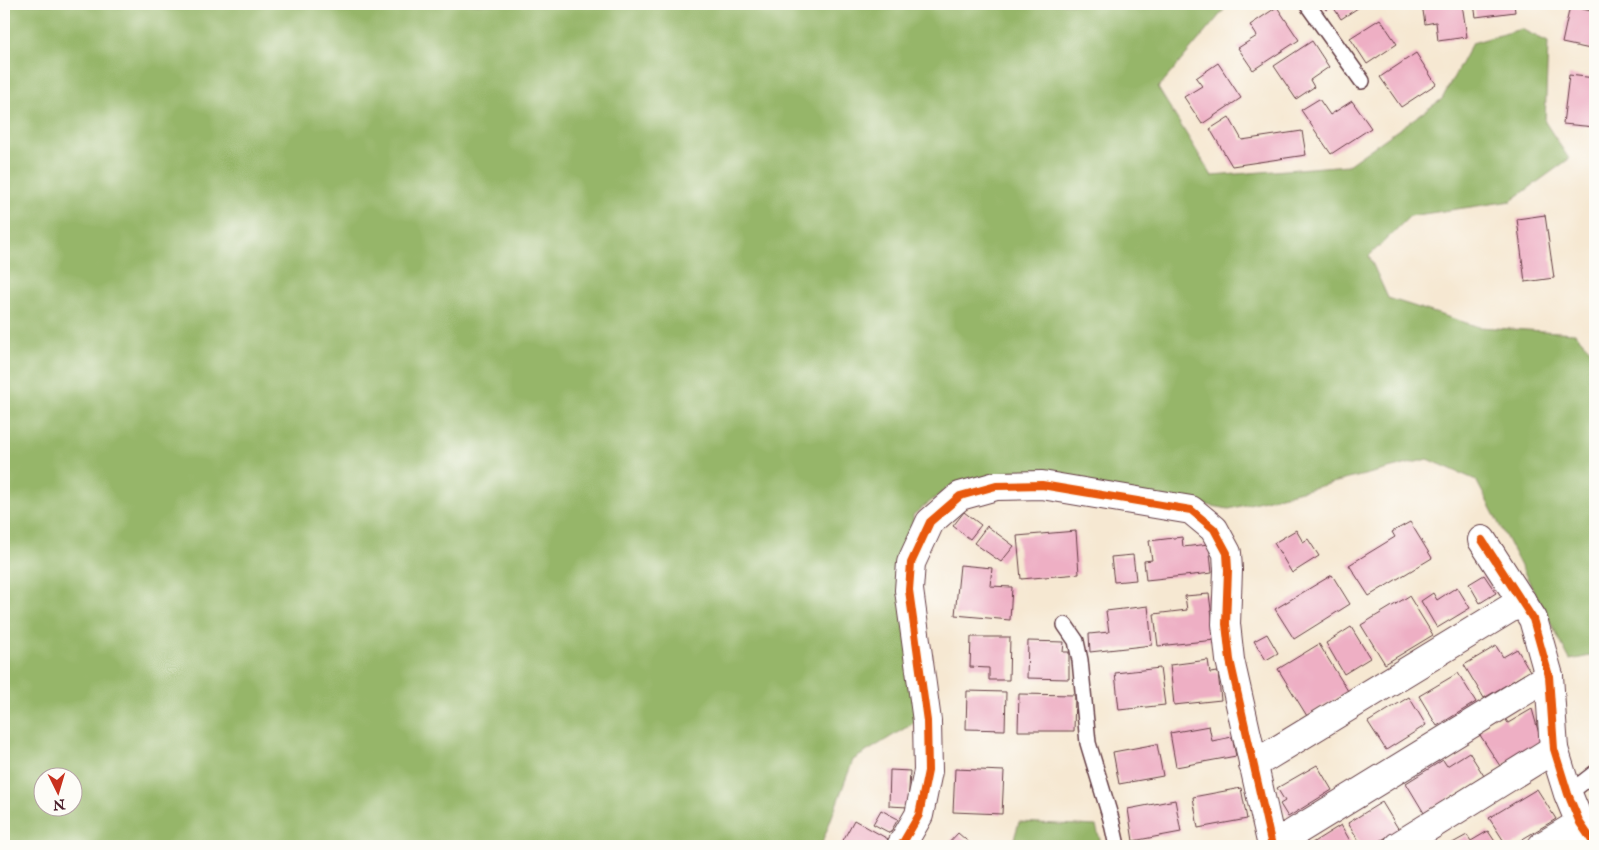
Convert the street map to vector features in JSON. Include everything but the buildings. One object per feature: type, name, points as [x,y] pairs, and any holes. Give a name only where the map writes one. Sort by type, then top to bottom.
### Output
[{"type":"street","points":[[901,846],[920,815],[928,771],[927,720],[908,590],[911,563],[930,522],[960,496],[996,486],[1042,485],[1190,510],[1214,529],[1227,552],[1226,624],[1230,660],[1252,765],[1272,846],[1549,676]]},
{"type":"street","points":[[1482,540],[1534,619],[1549,676],[1554,749],[1568,794],[1580,823],[1595,845]]},
{"type":"street","points":[[1252,765],[1522,601]]},
{"type":"street","points":[[1398,846],[1554,749]]},
{"type":"street","points":[[1542,846],[1580,823]]},
{"type":"lane","points":[[1307,4],[1362,81]]},
{"type":"lane","points":[[1065,624],[1076,641],[1080,660],[1088,743],[1111,819],[1117,846]]},
{"type":"lane","points":[[1568,794],[1595,773]]},
{"type":"green space","points":[[4,4],[1229,4],[1158,88],[1212,176],[1348,165],[1442,99],[1472,43],[1521,29],[1548,42],[1545,122],[1569,159],[1511,201],[1410,216],[1369,256],[1388,298],[1479,327],[1575,333],[1595,354],[1595,655],[1570,660],[1476,480],[1428,459],[1229,509],[1013,471],[953,484],[913,515],[920,719],[853,760],[821,846],[4,846]]},
{"type":"green space","points":[[1019,822],[1096,826],[1102,846],[1012,846]]},
{"type":"cycle path","points":[[901,846],[919,815],[928,771],[927,721],[909,590],[911,563],[930,522],[960,496],[996,486],[1042,485],[1191,510],[1214,529],[1227,553],[1226,624],[1230,660],[1272,846]]},
{"type":"cycle path","points":[[1482,540],[1533,619],[1549,676],[1554,749],[1568,794],[1580,823],[1595,845]]}]
